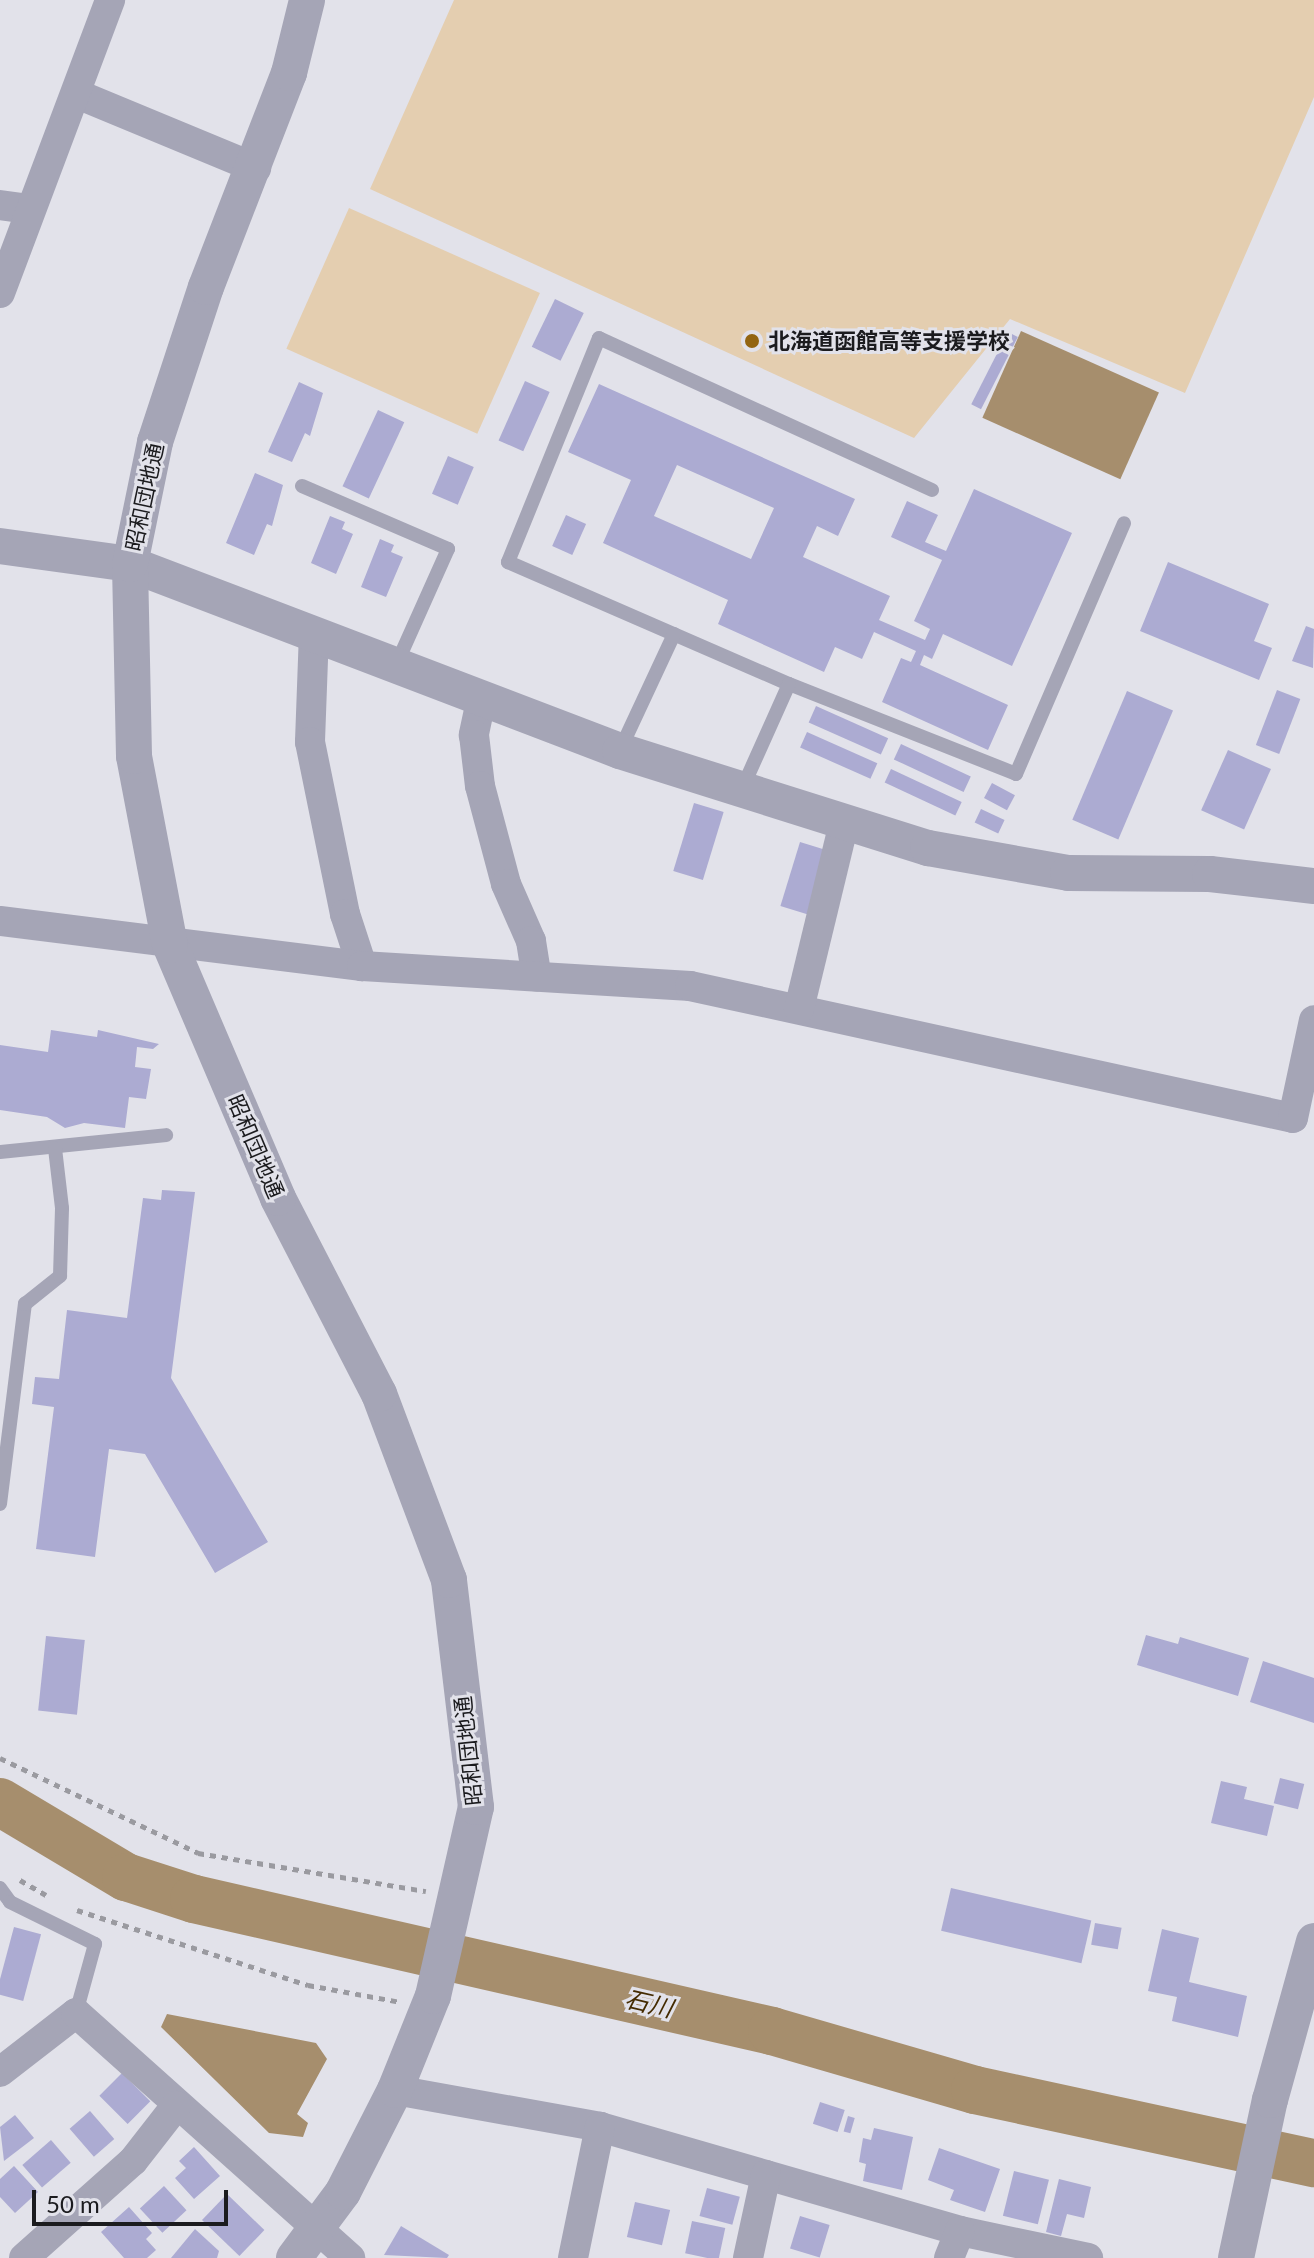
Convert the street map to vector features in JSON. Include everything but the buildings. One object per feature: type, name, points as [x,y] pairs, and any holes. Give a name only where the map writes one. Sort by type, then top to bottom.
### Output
[{"type":"street","points":[[0,293],[110,0]]},
{"type":"street","name":"昭和団地通","points":[[305,2244],[343,2192],[395,2090],[442,1900],[476,1807],[449,1580],[379,1394],[278,1198],[170,945],[134,756],[130,564],[155,442],[206,287],[256,168],[307,0]]},
{"type":"street","points":[[77,94],[256,168]]},
{"type":"street","points":[[0,205],[30,209]]},
{"type":"street","points":[[0,546],[130,564],[397,663],[620,751],[740,792],[928,848],[1068,873],[1210,874],[1314,886]]},
{"type":"street","points":[[314,632],[310,742],[345,914],[362,966]]},
{"type":"street","points":[[482,696],[474,735],[480,786],[506,884],[531,941],[537,977]]},
{"type":"street","points":[[799,1009],[844,823]]},
{"type":"street","points":[[0,921],[170,945],[362,966],[690,986],[1293,1118],[1314,1020]]},
{"type":"street","points":[[1236,2258],[1270,2100],[1313,1948]]},
{"type":"street","points":[[0,2072],[76,2013],[176,2106],[305,2244],[350,2258]]},
{"type":"street","points":[[395,2090],[600,2127],[766,2175],[954,2244],[1088,2258]]},
{"type":"street","points":[[24,2258],[133,2161],[176,2106]]},
{"type":"street","points":[[573,2258],[600,2127]]},
{"type":"street","points":[[748,2258],[766,2175]]},
{"type":"lane","points":[[932,490],[599,338],[508,562],[789,684],[1016,774],[1124,523]]},
{"type":"lane","points":[[302,486],[448,549],[397,663]]},
{"type":"lane","points":[[620,751],[674,634]]},
{"type":"lane","points":[[740,792],[789,684]]},
{"type":"lane","points":[[0,1152],[166,1135]]},
{"type":"lane","points":[[0,1504],[25,1304],[60,1276],[62,1208],[55,1148]]},
{"type":"lane","points":[[0,1888],[10,1902],[95,1944],[76,2013]]},
{"type":"path","points":[[0,1758],[198,1853],[442,1900]]},
{"type":"path","points":[[12,1874],[51,1897]]},
{"type":"path","points":[[64,1905],[308,1985],[418,1999]]},
{"type":"shaded area","points":[[454,0],[1314,0],[1314,97],[1185,393],[1010,319],[914,438],[370,189]]},
{"type":"shaded area","points":[[349,208],[540,293],[477,434],[286,349]]},
{"type":"shaded area","points":[[1021,331],[1159,392],[1120,479],[982,418]]},
{"type":"shaded area","points":[[167,2014],[316,2043],[327,2059],[297,2114],[308,2123],[303,2137],[269,2133],[161,2027]]},
{"type":"waterway","name":"石川","points":[[0,1802],[126,1877],[194,1899],[772,2031],[975,2090],[1314,2163]]},
{"type":"place","name":"北海道函館高等支援学校","points":[[752,341]]}]
